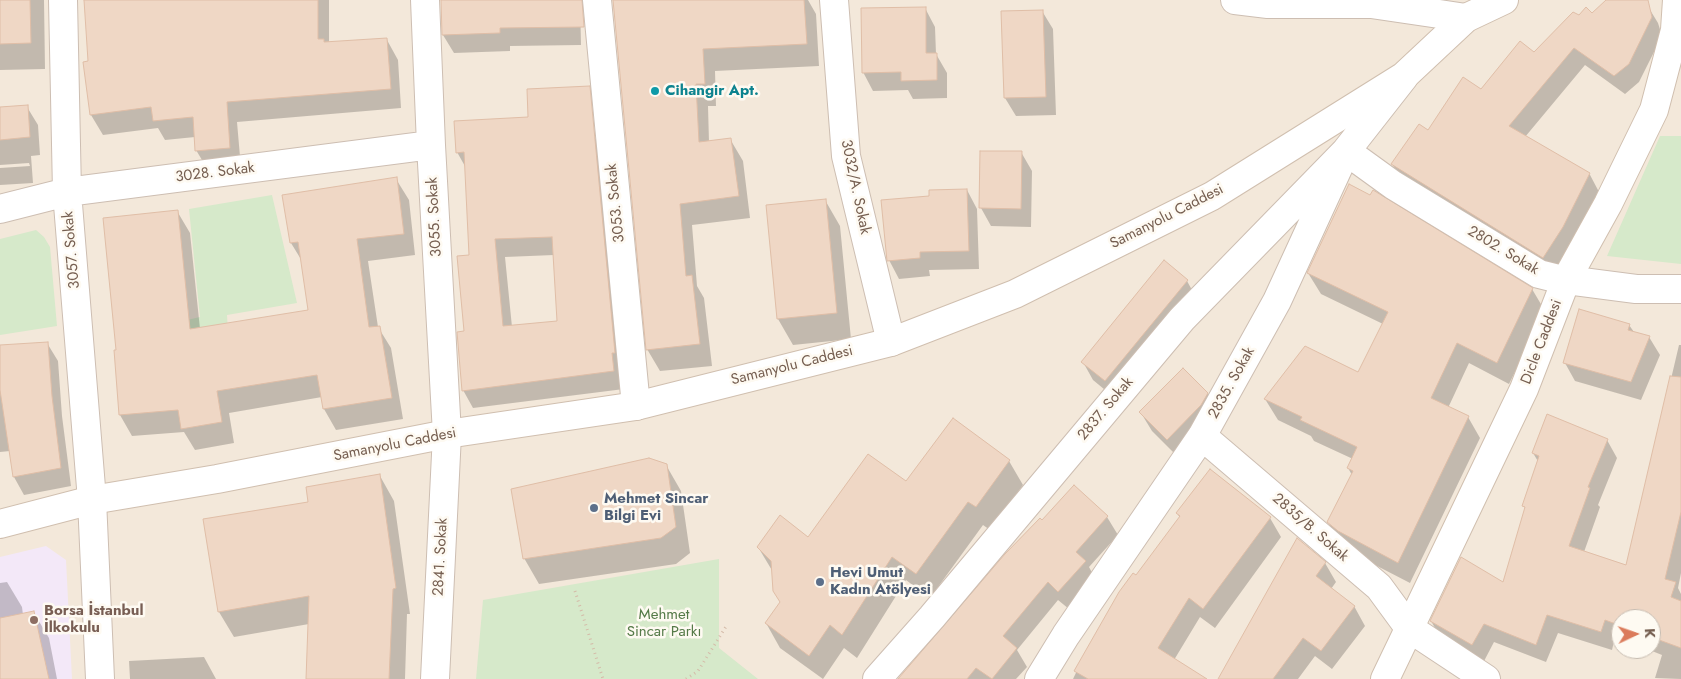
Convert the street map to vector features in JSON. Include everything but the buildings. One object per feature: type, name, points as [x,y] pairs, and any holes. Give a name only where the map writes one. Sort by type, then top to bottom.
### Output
[{"type":"street","name":"3057. Sokak","points":[[63,0],[67,192],[92,500],[100,679]]},
{"type":"street","name":"3055. Sokak","points":[[425,0],[430,145],[447,434]]},
{"type":"street","name":"3053. Sokak","points":[[597,0],[636,406]]},
{"type":"street","name":"3032/A. Sokak","points":[[834,0],[846,156],[891,342]]},
{"type":"street","points":[[1235,0],[1268,4],[1371,4],[1466,18]]},
{"type":"street","name":"Samanyolu Caddesi","points":[[0,524],[92,500],[217,479],[447,434],[636,406],[891,342],[1015,294],[1212,196],[1404,76],[1466,18],[1504,0]]},
{"type":"street","name":"Dicle Caddesi","points":[[1385,679],[1524,389],[1566,280],[1608,204],[1654,110],[1675,30],[1677,0]]},
{"type":"street","name":"2835. Sokak","points":[[1039,679],[1066,635],[1202,436],[1277,301],[1346,151],[1404,76]]},
{"type":"street","name":"3028. Sokak","points":[[0,208],[67,192],[430,145]]},
{"type":"street","name":"2802. Sokak","points":[[1346,151],[1393,185],[1539,274],[1566,280],[1636,289],[1681,289]]},
{"type":"street","name":"2837. Sokak","points":[[877,679],[939,610],[1182,319],[1346,151]]},
{"type":"street","name":"2841. Sokak","points":[[435,679],[447,434]]},
{"type":"street","name":"2835/B. Sokak","points":[[1202,436],[1379,587],[1409,628]]},
{"type":"street","points":[[1409,628],[1486,679]]},
{"type":"path","points":[[574,591],[603,679]]},
{"type":"path","points":[[686,679],[698,671],[727,625]]},
{"type":"shaded area","points":[[0,0],[1681,0],[1681,679],[0,679]]},
{"type":"shaded area","name":"Borsa İstanbul İlkokulu","points":[[46,546],[66,560],[72,679],[0,679],[0,557]]},
{"type":"green space","points":[[1660,136],[1681,136],[1681,264],[1607,256]]},
{"type":"green space","points":[[272,195],[297,303],[227,315],[229,349],[174,323],[200,317],[189,209]]},
{"type":"green space","points":[[36,230],[44,237],[50,247],[57,326],[0,335],[0,239]]},
{"type":"green space","name":"Mehmet Sincar Parkı","points":[[719,559],[719,648],[758,679],[476,679],[483,600]]},
{"type":"place","name":"Cihangir Apt.","points":[[655,91]]},
{"type":"place","name":"Mehmet Sincar Bilgi Evi","points":[[594,508]]},
{"type":"place","name":"Hevi Umut Kadın Atölyesi","points":[[820,582]]},
{"type":"place","name":"Borsa İstanbul İlkokulu","points":[[34,620]]}]
